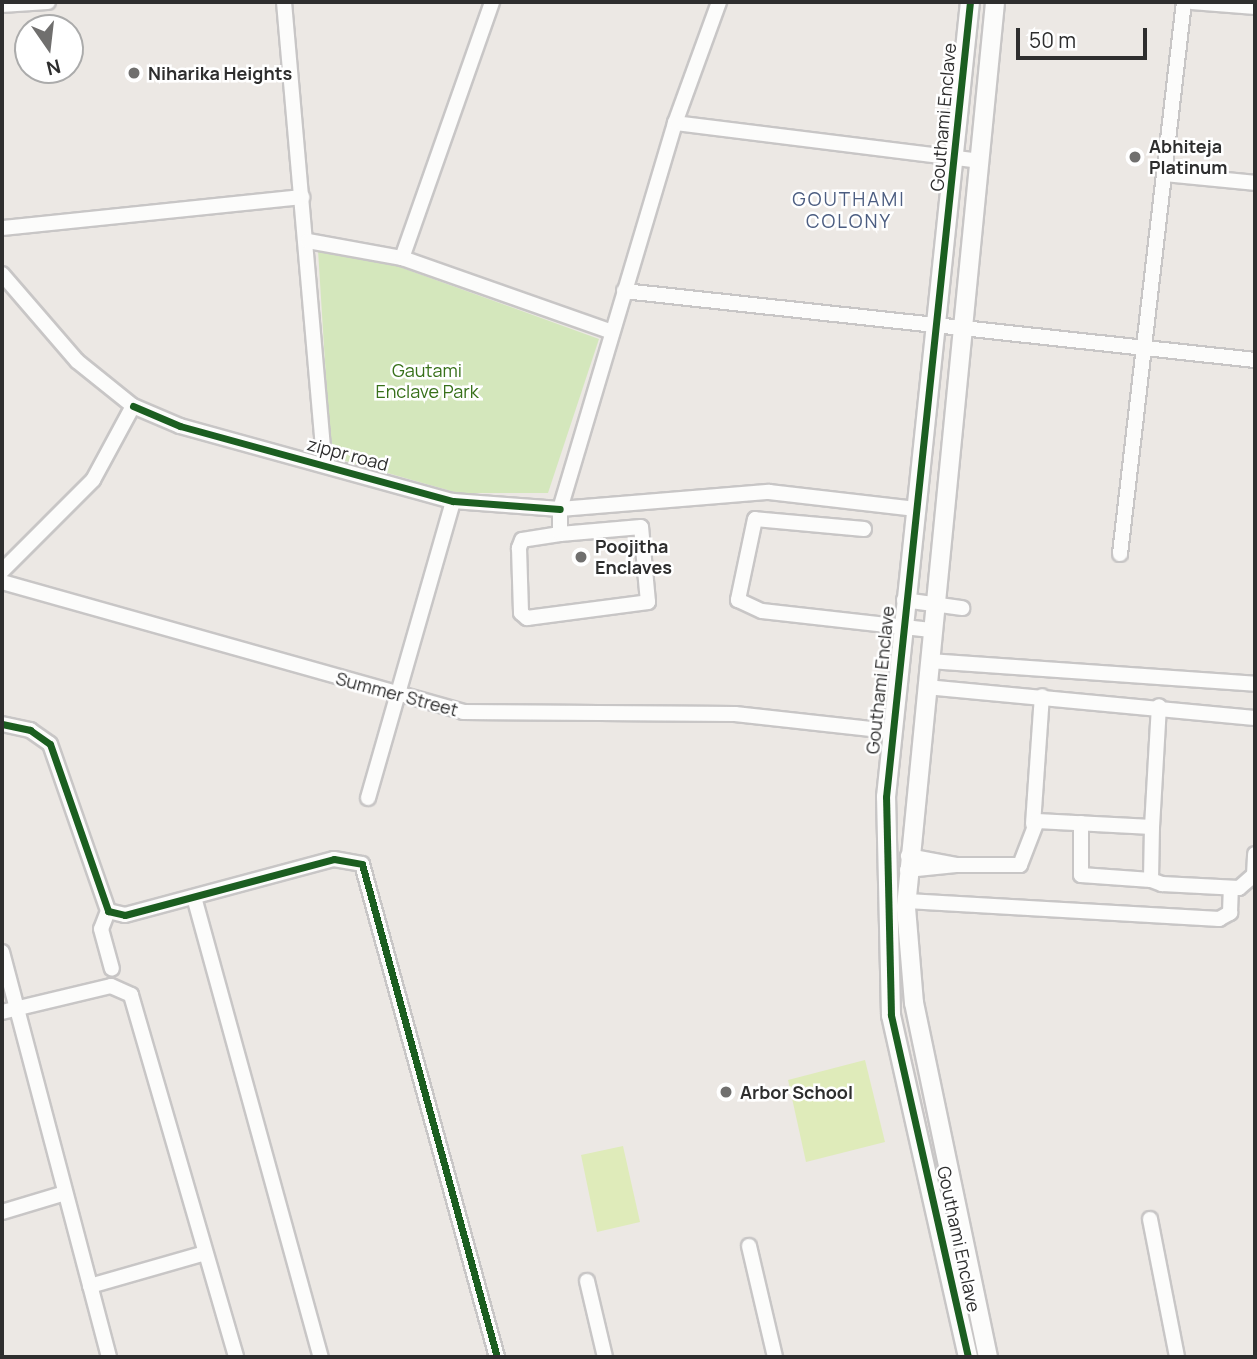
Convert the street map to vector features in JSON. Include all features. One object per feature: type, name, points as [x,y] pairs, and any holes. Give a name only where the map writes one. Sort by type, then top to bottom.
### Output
[{"type":"street","points":[[2,5],[48,2]]},
{"type":"street","points":[[284,2],[308,241],[324,462]]},
{"type":"street","points":[[402,258],[492,2]]},
{"type":"street","points":[[559,534],[560,509],[624,291],[675,123],[719,2]]},
{"type":"street","name":"Gouthami Enclave","points":[[968,1357],[891,1015],[889,731],[940,326],[970,2]]},
{"type":"street","name":"Gouthami Enclave","points":[[988,1357],[914,1003],[906,901],[959,328],[980,161],[995,2]]},
{"type":"street","points":[[1120,554],[1147,347],[1184,2]]},
{"type":"street","points":[[1192,2],[1255,7]]},
{"type":"street","points":[[675,123],[980,161]]},
{"type":"street","points":[[1164,174],[1255,183]]},
{"type":"street","points":[[2,228],[302,197]]},
{"type":"street","points":[[308,241],[402,258],[612,332]]},
{"type":"street","name":"zippr road","points":[[2,274],[77,361],[133,406],[191,430],[324,462],[453,501],[560,509],[769,492],[916,509]]},
{"type":"street","points":[[624,291],[1255,360]]},
{"type":"street","points":[[2,571],[93,481],[133,406]]},
{"type":"street","points":[[368,798],[453,501]]},
{"type":"street","points":[[864,529],[755,519],[738,600],[762,611],[931,629]]},
{"type":"street","points":[[641,527],[648,602],[527,618],[519,548],[522,540],[559,534],[641,527]]},
{"type":"street","name":"Summer Street","points":[[2,582],[463,712],[735,714],[889,731]]},
{"type":"street","points":[[904,600],[962,608]]},
{"type":"street","points":[[929,662],[1255,684]]},
{"type":"street","points":[[926,687],[1159,706],[1255,718]]},
{"type":"street","points":[[908,863],[1020,865],[1033,824],[1042,696]]},
{"type":"street","points":[[1151,880],[1159,706]]},
{"type":"street","points":[[2,724],[30,730],[50,744],[108,911],[102,929],[112,969]]},
{"type":"street","points":[[1033,824],[1081,823],[1152,827]]},
{"type":"street","points":[[1081,823],[1081,875],[1231,889],[1254,875],[1255,854]]},
{"type":"street","points":[[108,911],[125,915],[334,859],[362,864],[497,1357]]},
{"type":"street","points":[[906,901],[1219,919],[1230,913],[1231,889]]},
{"type":"street","points":[[194,897],[321,1357]]},
{"type":"street","points":[[2,952],[9,1009],[65,1193],[109,1357]]},
{"type":"street","points":[[9,1009],[111,986],[131,995],[236,1357]]},
{"type":"street","points":[[2,1212],[65,1193]]},
{"type":"street","points":[[1150,1219],[1177,1357]]},
{"type":"street","points":[[749,1246],[775,1357]]},
{"type":"street","points":[[90,1286],[205,1253]]},
{"type":"street","points":[[587,1281],[605,1357]]},
{"type":"green space","name":"Gautami Enclave Park","points":[[318,250],[397,266],[599,339],[548,493],[458,493],[331,457]]},
{"type":"green space","points":[[865,1060],[885,1142],[806,1162],[788,1080]]},
{"type":"green space","points":[[623,1146],[640,1222],[597,1232],[581,1155]]},
{"type":"cycle path","points":[[968,1357],[891,1015],[886,797],[970,2]]},
{"type":"cycle path","points":[[133,406],[180,426],[453,501],[560,509]]},
{"type":"cycle path","points":[[2,724],[30,730],[50,744],[108,911],[125,915],[334,859],[362,864],[497,1357]]},
{"type":"place","name":"Niharika Heights","points":[[134,73]]},
{"type":"place","name":"Abhiteja Platinum","points":[[1135,157]]},
{"type":"place","name":"Poojitha Enclaves","points":[[581,557]]},
{"type":"place","name":"Arbor School","points":[[726,1092]]},
{"type":"district","name":"GOUTHAMI COLONY","points":[[849,211]]}]
